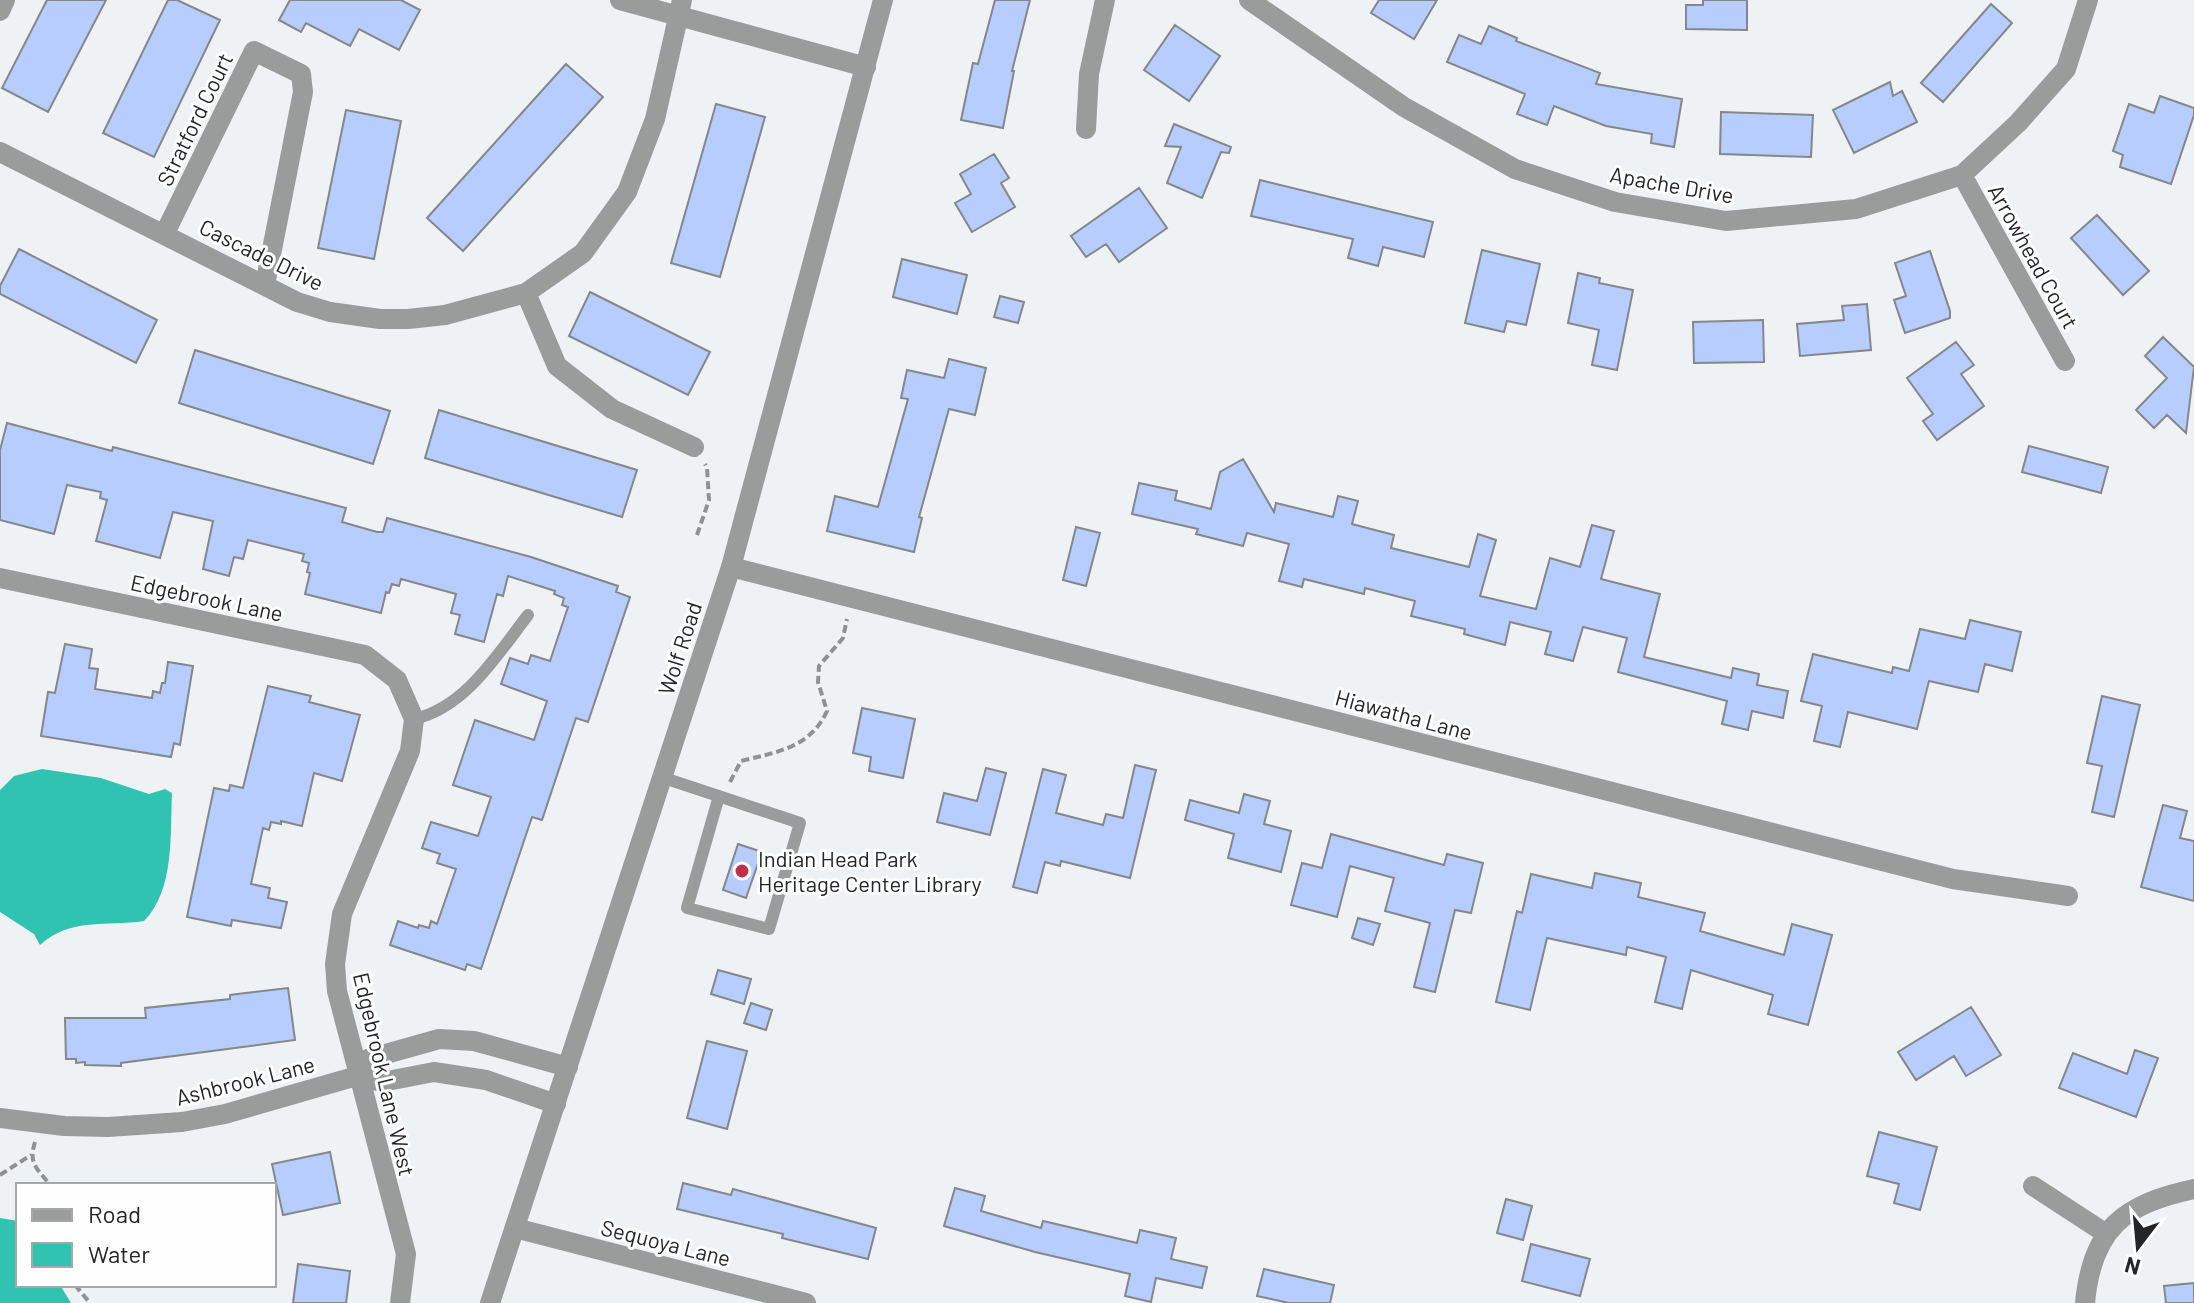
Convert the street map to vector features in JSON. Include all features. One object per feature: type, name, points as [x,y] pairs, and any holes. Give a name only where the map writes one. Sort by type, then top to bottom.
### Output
[{"type":"street","points":[[0,11],[5,0]]},
{"type":"street","points":[[620,0],[680,8],[866,67]]},
{"type":"street","name":"Wolf Road","points":[[490,1303],[731,567],[883,0]]},
{"type":"street","points":[[1086,129],[1089,74],[1105,0]]},
{"type":"street","name":"Apache Drive","points":[[1249,0],[1404,107],[1515,169],[1615,202],[1726,221],[1856,209],[1962,175],[2018,123],[2066,69],[2088,0]]},
{"type":"street","name":"Cascade Drive","points":[[0,152],[297,302],[380,319],[445,315],[526,293],[583,253],[627,192],[655,119],[680,8]]},
{"type":"street","name":"Stratford Court","points":[[165,233],[254,51],[301,74],[303,92],[265,285]]},
{"type":"street","name":"Arrowhead Court","points":[[1962,175],[2065,361]]},
{"type":"street","points":[[526,293],[557,366],[612,409],[694,447]]},
{"type":"street","name":"Hiawatha Lane","points":[[731,567],[1953,879],[2068,896]]},
{"type":"street","name":"Edgebrook Lane","points":[[0,578],[365,655],[397,680],[414,719]]},
{"type":"street","name":"Edgebrook Lane West","points":[[400,1303],[406,1254],[337,991],[337,942],[342,914],[410,751],[414,719]]},
{"type":"street","name":"Ashbrook Lane","points":[[357,1076],[368,1059],[439,1039],[474,1041],[568,1067]]},
{"type":"street","name":"Ashbrook Lane","points":[[0,1118],[40,1124],[108,1127],[182,1122],[225,1114],[357,1076],[382,1082],[434,1072],[486,1080],[556,1104]]},
{"type":"street","points":[[2033,1186],[2105,1233]]},
{"type":"street","points":[[2085,1303],[2088,1276],[2105,1233],[2138,1207],[2160,1197],[2194,1189]]},
{"type":"street","name":"Sequoya Lane","points":[[515,1228],[806,1303]]},
{"type":"lane","points":[[414,719],[435,714],[476,681],[528,615]]},
{"type":"lane","points":[[661,777],[719,796],[800,823],[769,929],[687,908],[719,796]]},
{"type":"path","points":[[694,447],[707,468],[709,500],[697,535]]},
{"type":"path","points":[[719,796],[741,761],[784,751],[819,727],[827,711],[818,682],[819,666],[843,638],[853,598]]},
{"type":"path","points":[[40,1124],[31,1155],[48,1183]]},
{"type":"path","points":[[0,1175],[31,1155]]},
{"type":"path","points":[[77,1287],[90,1303]]},
{"type":"water","points":[[42,769],[101,778],[149,794],[165,789],[172,793],[166,877],[154,908],[144,921],[76,927],[52,936],[40,945],[34,934],[0,912],[0,790],[14,776]]},
{"type":"water","points":[[0,1218],[16,1221],[16,1287],[61,1287],[71,1303],[0,1303]]},
{"type":"building","points":[[47,0],[106,0],[48,112],[2,88]]},
{"type":"building","points":[[168,0],[177,0],[220,20],[154,157],[103,133]]},
{"type":"building","points":[[290,0],[401,0],[420,10],[399,50],[359,29],[350,46],[306,23],[301,32],[279,20]]},
{"type":"building","points":[[995,0],[1030,0],[1012,71],[1003,128],[961,120],[973,63],[978,64]]},
{"type":"building","points":[[1379,0],[1437,0],[1414,39],[1371,13]]},
{"type":"building","points":[[1703,0],[1747,0],[1747,30],[1686,29],[1686,5],[1703,5]]},
{"type":"building","points":[[1991,4],[2012,23],[1943,102],[1921,83]]},
{"type":"building","points":[[1175,25],[1220,56],[1189,101],[1144,70]]},
{"type":"building","points":[[1489,26],[1517,38],[1516,41],[1600,73],[1596,84],[1682,99],[1674,147],[1651,143],[1652,134],[1606,126],[1554,106],[1547,125],[1517,114],[1525,94],[1447,62],[1459,35],[1481,44]]},
{"type":"building","points":[[566,64],[603,97],[463,251],[427,218]]},
{"type":"building","points":[[1890,82],[1893,96],[1902,91],[1917,122],[1854,153],[1833,110]]},
{"type":"building","points":[[2160,96],[2194,108],[2171,184],[2120,167],[2123,155],[2113,151],[2129,104],[2154,113]]},
{"type":"building","points":[[716,104],[765,117],[720,277],[671,263]]},
{"type":"building","points":[[346,110],[401,121],[374,259],[318,248]]},
{"type":"building","points":[[1721,112],[1813,115],[1811,157],[1720,154]]},
{"type":"building","points":[[1174,124],[1231,147],[1229,153],[1221,152],[1202,198],[1167,183],[1181,147],[1165,146]]},
{"type":"building","points":[[994,154],[1009,178],[1001,183],[1015,207],[972,232],[955,203],[971,194],[960,174]]},
{"type":"building","points":[[1260,180],[1433,222],[1424,257],[1383,247],[1378,266],[1348,258],[1353,239],[1251,216]]},
{"type":"building","points":[[1139,188],[1167,228],[1119,262],[1106,244],[1086,257],[1071,236]]},
{"type":"building","points":[[2097,215],[2149,271],[2123,295],[2071,238]]},
{"type":"building","points":[[19,249],[157,320],[136,363],[0,294],[0,286]]},
{"type":"building","points":[[1482,250],[1540,264],[1526,325],[1507,321],[1504,332],[1465,323]]},
{"type":"building","points":[[1930,251],[1950,318],[1905,333],[1894,300],[1906,296],[1895,263]]},
{"type":"building","points":[[902,259],[967,275],[957,314],[893,297]]},
{"type":"building","points":[[1578,273],[1600,278],[1599,283],[1633,290],[1617,370],[1592,365],[1599,330],[1568,323]]},
{"type":"building","points":[[590,292],[710,352],[688,395],[569,336]]},
{"type":"building","points":[[1000,296],[1024,302],[1018,323],[994,317]]},
{"type":"building","points":[[1867,304],[1871,350],[1800,356],[1797,324],[1844,320],[1842,306]]},
{"type":"building","points":[[1763,320],[1764,362],[1694,363],[1693,322]]},
{"type":"building","points":[[2163,337],[2194,367],[2186,433],[2167,415],[2154,428],[2136,410],[2167,378],[2145,356]]},
{"type":"building","points":[[1956,342],[1974,365],[1961,374],[1984,406],[1937,440],[1923,421],[1933,414],[1907,378]]},
{"type":"building","points":[[195,350],[390,411],[373,464],[179,403]]},
{"type":"building","points":[[949,359],[986,368],[975,415],[949,409],[919,517],[922,518],[914,552],[827,531],[835,496],[878,507],[908,399],[901,398],[907,370],[944,378]]},
{"type":"building","points":[[439,410],[637,470],[622,517],[425,458]]},
{"type":"building","points":[[7,423],[112,451],[113,447],[346,508],[342,522],[377,532],[383,532],[387,518],[531,557],[618,586],[616,592],[630,597],[588,722],[576,718],[542,820],[532,817],[481,969],[467,964],[465,970],[390,945],[398,921],[418,928],[419,925],[429,928],[431,921],[437,924],[456,869],[437,863],[440,854],[422,848],[431,822],[478,836],[491,797],[453,785],[475,720],[534,740],[547,701],[501,684],[510,658],[528,664],[531,655],[550,661],[568,607],[562,605],[564,598],[554,594],[555,591],[508,576],[503,596],[497,594],[484,642],[455,634],[460,615],[451,613],[456,594],[401,579],[399,586],[392,584],[389,593],[386,592],[381,613],[305,594],[310,573],[307,572],[309,563],[302,561],[304,554],[248,540],[243,559],[234,557],[229,576],[203,569],[213,521],[173,512],[160,558],[96,541],[107,500],[100,498],[101,492],[67,485],[54,534],[0,520],[0,450]]},
{"type":"building","points":[[2029,446],[2108,467],[2101,493],[2022,472]]},
{"type":"building","points":[[1243,459],[1274,512],[1276,503],[1333,517],[1338,496],[1358,501],[1352,524],[1394,535],[1391,548],[1469,567],[1478,534],[1496,540],[1480,596],[1536,609],[1550,558],[1580,567],[1592,525],[1614,531],[1601,579],[1660,594],[1644,657],[1731,678],[1733,668],[1759,674],[1757,685],[1788,691],[1783,718],[1752,711],[1748,730],[1722,724],[1727,701],[1618,672],[1627,638],[1583,627],[1573,661],[1545,654],[1551,632],[1510,622],[1505,645],[1464,634],[1465,629],[1411,616],[1415,601],[1365,588],[1364,594],[1304,579],[1302,587],[1279,581],[1289,544],[1247,533],[1243,546],[1196,534],[1198,529],[1132,514],[1139,483],[1177,491],[1175,500],[1211,509],[1220,472]]},
{"type":"building","points":[[1076,527],[1100,533],[1086,586],[1063,580]]},
{"type":"building","points":[[1970,620],[2021,632],[2012,671],[1985,664],[1978,692],[1929,681],[1917,729],[1848,712],[1840,747],[1814,741],[1822,706],[1801,701],[1813,654],[1892,673],[1893,667],[1909,671],[1920,629],[1965,639]]},
{"type":"building","points":[[65,644],[92,649],[89,668],[98,669],[95,689],[152,698],[153,691],[160,693],[162,683],[165,683],[168,662],[193,666],[180,745],[174,743],[171,757],[41,736],[48,692],[55,693]]},
{"type":"building","points":[[268,686],[311,696],[309,702],[360,715],[342,781],[314,773],[302,826],[281,821],[281,824],[271,822],[269,830],[263,828],[251,884],[270,888],[268,898],[287,902],[281,928],[232,920],[231,926],[187,917],[214,788],[229,791],[230,785],[243,788]]},
{"type":"building","points":[[2102,696],[2140,705],[2114,817],[2092,812],[2102,766],[2087,763]]},
{"type":"building","points":[[862,708],[915,719],[903,778],[869,771],[871,757],[853,753]]},
{"type":"building","points":[[1135,765],[1156,770],[1130,878],[1061,861],[1060,866],[1045,862],[1037,893],[1013,887],[1043,769],[1066,775],[1056,813],[1103,825],[1106,814],[1123,818]]},
{"type":"building","points":[[986,768],[1006,773],[990,835],[937,822],[944,793],[977,801]]},
{"type":"building","points":[[1244,794],[1270,801],[1264,824],[1291,831],[1281,872],[1228,858],[1234,834],[1185,820],[1190,800],[1239,813]]},
{"type":"building","points":[[2163,805],[2187,811],[2180,838],[2194,841],[2194,901],[2141,887]]},
{"type":"building","points":[[1331,834],[1444,865],[1447,854],[1483,863],[1471,913],[1455,910],[1435,992],[1414,987],[1430,923],[1385,911],[1394,878],[1350,866],[1337,917],[1291,905],[1302,863],[1322,868]]},
{"type":"building","name":"Indian Head Park Heritage Center Library","points":[[738,844],[762,852],[746,898],[723,890]]},
{"type":"building","points":[[1595,873],[1641,883],[1638,897],[1705,913],[1700,931],[1784,955],[1792,924],[1832,935],[1808,1025],[1768,1014],[1773,995],[1691,970],[1682,1009],[1655,1002],[1666,957],[1627,947],[1626,955],[1547,938],[1530,1010],[1496,1002],[1517,911],[1522,913],[1531,874],[1592,888]]},
{"type":"building","points":[[1358,918],[1380,924],[1373,945],[1352,938]]},
{"type":"building","points":[[718,970],[751,979],[744,1004],[711,994]]},
{"type":"building","points":[[288,988],[295,1040],[121,1063],[121,1066],[85,1065],[85,1062],[76,1063],[76,1059],[66,1059],[65,1018],[146,1018],[145,1008],[230,999],[230,995]]},
{"type":"building","points":[[751,1003],[772,1010],[766,1030],[744,1023]]},
{"type":"building","points":[[1971,1007],[2001,1055],[1966,1076],[1954,1056],[1916,1080],[1898,1052]]},
{"type":"building","points":[[707,1041],[747,1051],[727,1129],[687,1118]]},
{"type":"building","points":[[2135,1050],[2158,1058],[2136,1117],[2059,1088],[2073,1053],[2127,1074]]},
{"type":"building","points":[[1879,1132],[1937,1147],[1920,1210],[1894,1203],[1899,1184],[1867,1176]]},
{"type":"building","points":[[330,1152],[340,1203],[283,1215],[272,1164]]},
{"type":"building","points":[[683,1183],[731,1195],[733,1189],[876,1228],[868,1259],[782,1238],[783,1234],[677,1209]]},
{"type":"building","points":[[955,1188],[985,1196],[981,1211],[1041,1228],[1043,1221],[1137,1243],[1140,1230],[1176,1238],[1171,1259],[1207,1267],[1202,1288],[1156,1278],[1151,1302],[1125,1296],[1130,1274],[1035,1252],[944,1226]]},
{"type":"building","points":[[1506,1199],[1532,1206],[1523,1240],[1497,1233]]},
{"type":"building","points":[[1531,1244],[1590,1259],[1580,1296],[1522,1281]]},
{"type":"building","points":[[298,1264],[350,1271],[346,1303],[293,1303]]},
{"type":"building","points":[[1264,1269],[1334,1285],[1330,1303],[1289,1303],[1257,1296]]},
{"type":"building","points":[[2194,1283],[2194,1303],[2166,1303],[2164,1286]]},
{"type":"place","name":"Indian Head Park Heritage Center Library","points":[[742,871]]}]
